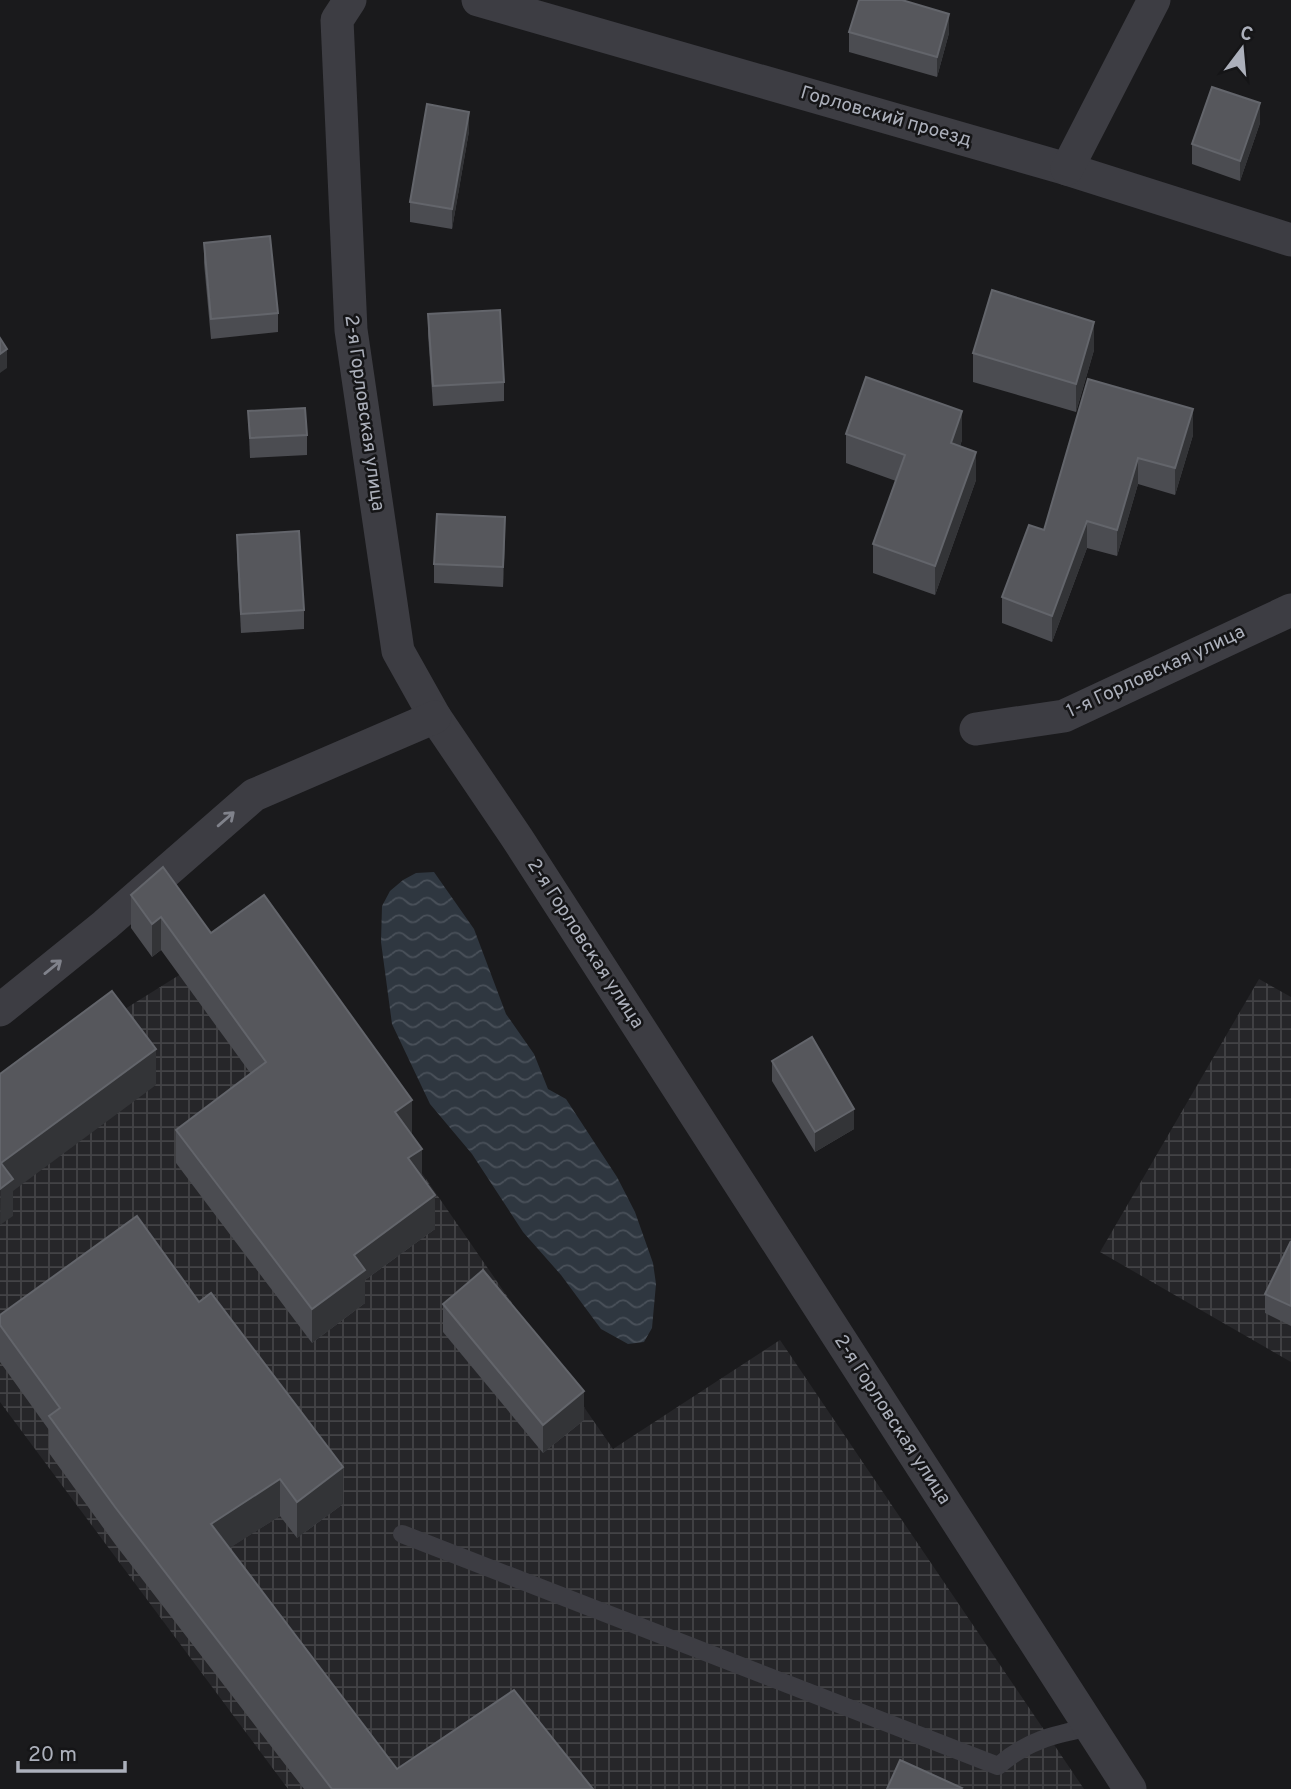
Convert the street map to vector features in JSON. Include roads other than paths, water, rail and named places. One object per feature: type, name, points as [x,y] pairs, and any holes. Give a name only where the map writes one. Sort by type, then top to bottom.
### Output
[{"type":"street","name":"2-я Горловская улица","points":[[350,0],[337,20],[351,330],[398,651],[435,717],[517,838],[1130,1789]]},
{"type":"street","name":"Горловский проезд","points":[[478,0],[1067,169],[1291,240]]},
{"type":"street","points":[[1067,169],[1154,0]]},
{"type":"street","name":"1-я Горловская улица","points":[[976,729],[1064,716],[1291,610]]},
{"type":"street","points":[[0,1010],[105,925],[254,795],[435,717]]},
{"type":"lane","points":[[402,1534],[998,1766],[1018,1748],[1052,1735],[1091,1727]]},
{"type":"water","points":[[434,872],[474,929],[506,1014],[534,1054],[548,1089],[566,1099],[617,1177],[635,1212],[653,1263],[656,1284],[652,1328],[644,1342],[628,1344],[601,1329],[561,1275],[523,1232],[472,1154],[430,1104],[392,1024],[381,942],[382,906],[390,891],[403,880],[416,873]]}]
